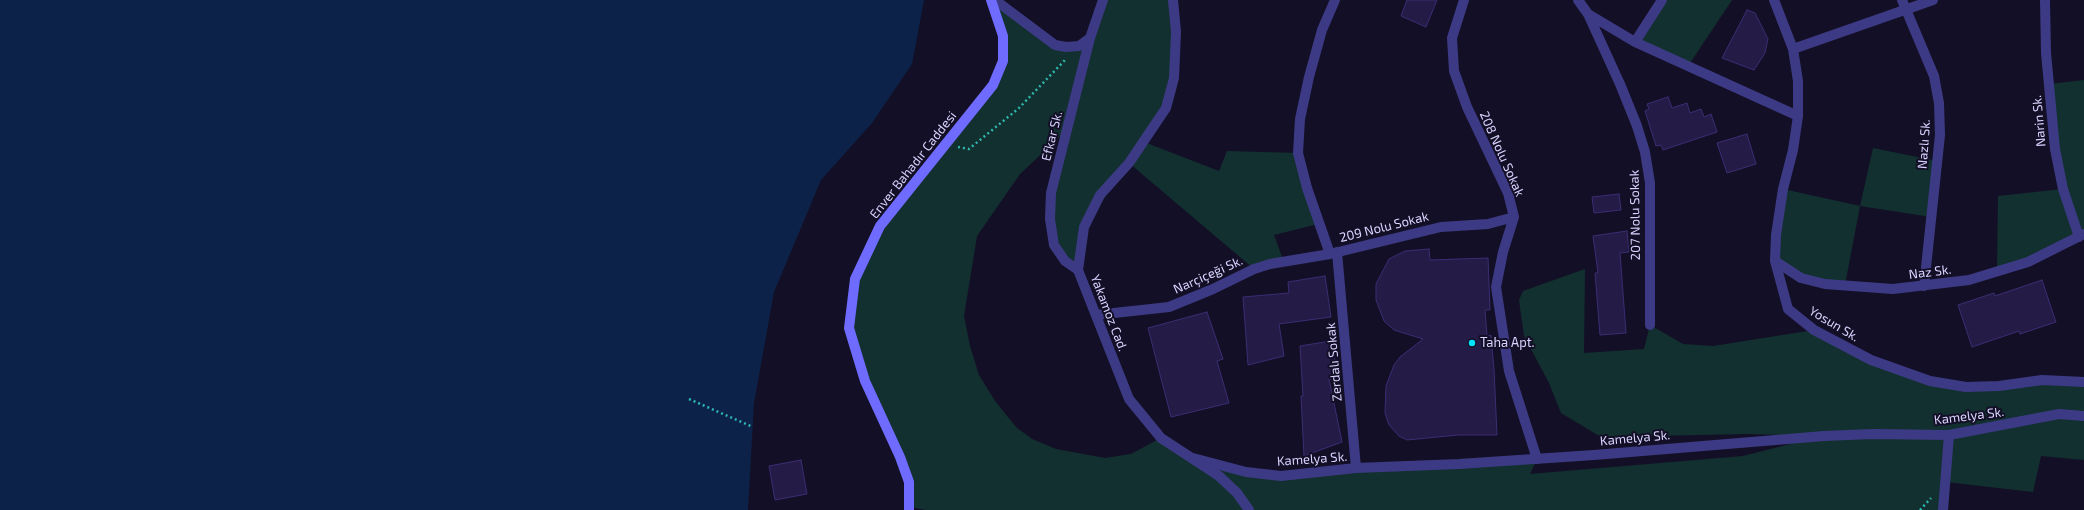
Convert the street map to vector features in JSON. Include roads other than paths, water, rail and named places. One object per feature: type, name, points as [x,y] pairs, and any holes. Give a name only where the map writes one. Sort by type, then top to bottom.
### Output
[{"type":"main road","name":"Enver Bahadır Caddesi","points":[[909,510],[908,482],[900,457],[866,381],[849,328],[855,279],[880,226],[993,85],[1003,61],[1003,36],[991,0]]},
{"type":"street","points":[[995,0],[1055,45],[1079,46],[1090,38]]},
{"type":"street","name":"Efkar Sk.","points":[[1078,270],[1065,261],[1054,245],[1050,219],[1051,193],[1090,38],[1103,0]]},
{"type":"street","name":"Yakamoz Cad.","points":[[1173,0],[1176,32],[1174,78],[1166,108],[1128,163],[1100,195],[1084,227],[1078,270],[1129,399],[1161,438],[1219,476],[1238,493],[1249,510]]},
{"type":"street","name":"209 Nolu Sokak","points":[[1335,0],[1322,30],[1309,77],[1300,119],[1298,153],[1307,188],[1333,253],[1441,227],[1488,224],[1514,217]]},
{"type":"street","name":"208 Nolu Sokak","points":[[1464,0],[1452,38],[1454,71],[1467,107],[1508,193],[1514,217],[1503,252],[1496,287],[1508,371],[1537,459]]},
{"type":"street","name":"207 Nolu Sokak","points":[[1578,0],[1588,14],[1620,84],[1637,126],[1645,152],[1650,183],[1650,325]]},
{"type":"street","points":[[1635,42],[1662,0]]},
{"type":"street","name":"Yosun Sk.","points":[[1774,0],[1793,49],[1798,81],[1798,116],[1793,150],[1783,189],[1776,234],[1775,261],[1788,309],[1814,330],[1871,360],[1930,381],[1966,387],[1999,386],[2042,380],[2084,382]]},
{"type":"street","points":[[1793,49],[1903,5],[1932,0]]},
{"type":"street","name":"Narin Sk.","points":[[2045,0],[2046,54],[2055,149],[2063,189],[2082,236]]},
{"type":"street","name":"Nazlı Sk.","points":[[1903,5],[1934,76],[1939,103],[1940,136],[1924,286]]},
{"type":"street","points":[[1588,14],[1635,42],[1798,116]]},
{"type":"street","name":"Naz Sk.","points":[[1775,261],[1801,278],[1824,284],[1893,289],[1969,280],[2028,262],[2082,236]]},
{"type":"street","name":"Narçiçeği Sk.","points":[[1096,316],[1169,307],[1213,289],[1254,269],[1270,264],[1333,253]]},
{"type":"street","name":"Zerdalı Sokak","points":[[1333,253],[1356,468]]},
{"type":"street","name":"Kamelya Sk.","points":[[1189,457],[1246,472],[1281,476],[1356,468],[1537,459],[1824,436],[1873,434],[1949,435],[2059,414],[2084,416]]},
{"type":"street","points":[[1943,510],[1949,435]]},
{"type":"water","points":[[0,0],[924,0],[912,64],[872,123],[821,180],[774,292],[754,403],[748,510],[0,510]]},
{"type":"place","name":"Taha Apt.","points":[[1472,343]]}]
